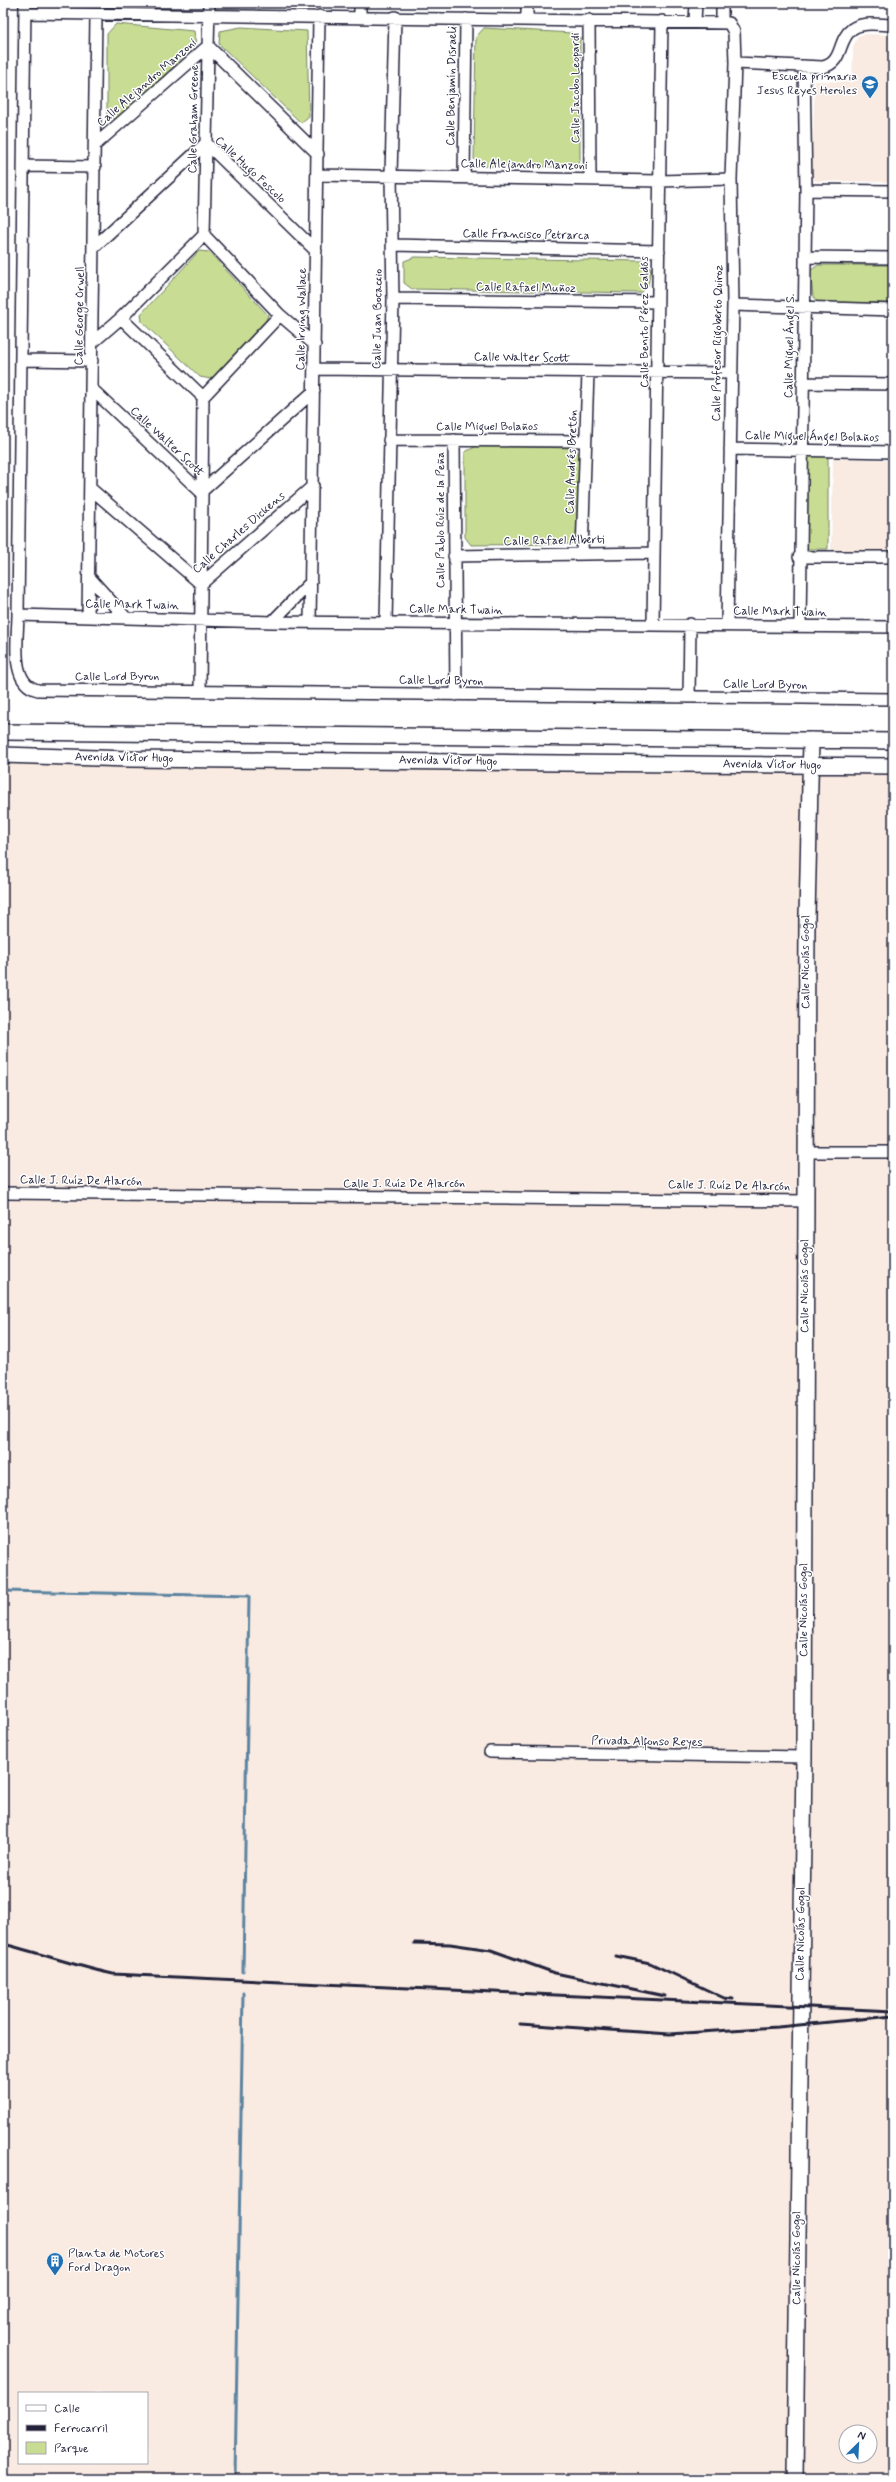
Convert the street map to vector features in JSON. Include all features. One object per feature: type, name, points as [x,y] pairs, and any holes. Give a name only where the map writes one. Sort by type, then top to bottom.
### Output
[{"type":"street","points":[[360,3],[360,17]]},
{"type":"street","points":[[527,3],[527,20]]},
{"type":"street","points":[[696,3],[696,21]]},
{"type":"street","points":[[25,8],[96,14],[209,8],[319,16],[722,22],[722,3]]},
{"type":"street","name":"Calle Lord Byron","points":[[25,8],[23,360],[18,615],[20,675],[26,685],[32,688],[200,691],[893,699]]},
{"type":"street","name":"Calle Graham Greene","points":[[204,235],[209,8]]},
{"type":"street","name":"Calle George Orwell","points":[[88,618],[96,14]]},
{"type":"street","name":"Calle Irving Wallace","points":[[310,622],[318,176],[319,16]]},
{"type":"street","name":"Calle Juan Bocaccio","points":[[386,622],[390,369],[393,299],[391,175],[396,17]]},
{"type":"street","name":"Calle Benjamín Disraeli","points":[[464,177],[466,19]]},
{"type":"street","name":"Calle Jacobo Leopardi","points":[[589,20],[590,179]]},
{"type":"street","name":"Calle Benito Pérez Galdós","points":[[653,624],[658,373],[662,21]]},
{"type":"street","name":"Calle Profesor Rigoberto Quiroz","points":[[722,22],[729,23],[733,27],[734,63],[731,179],[733,306],[730,373],[727,624]]},
{"type":"street","points":[[734,63],[804,66],[831,65],[837,60],[844,40],[853,28],[863,25],[893,25]]},
{"type":"street","name":"Calle Alejandro Manzoni","points":[[95,146],[208,46],[318,154]]},
{"type":"street","name":"Calle Miguel Ángel S.","points":[[800,626],[801,449],[806,190],[804,66]]},
{"type":"street","name":"Calle Hugo Foscolo","points":[[94,247],[206,143],[316,251]]},
{"type":"street","points":[[23,166],[95,167]]},
{"type":"street","name":"Calle Alejandro Manzoni","points":[[318,176],[391,175],[660,181],[731,179]]},
{"type":"street","points":[[806,190],[893,191]]},
{"type":"street","points":[[92,343],[121,318],[204,235],[280,315],[315,345]]},
{"type":"street","name":"Calle Francisco Petrarca","points":[[393,245],[659,251]]},
{"type":"street","points":[[805,257],[893,258]]},
{"type":"street","name":"Calle Rafael Muñoz","points":[[393,299],[658,302]]},
{"type":"street","points":[[733,306],[893,310]]},
{"type":"street","points":[[200,691],[202,620],[201,492],[203,397],[280,315]]},
{"type":"street","points":[[121,318],[203,397]]},
{"type":"street","points":[[23,360],[92,360]]},
{"type":"street","name":"Calle Walter Scott","points":[[314,369],[730,373]]},
{"type":"street","name":"Calle Andrés Bretón","points":[[582,553],[588,372]]},
{"type":"street","points":[[802,383],[893,384]]},
{"type":"street","name":"Calle Walter Scott","points":[[92,389],[201,492],[314,391]]},
{"type":"street","name":"Calle Miguel Bolaños","points":[[389,440],[585,441]]},
{"type":"street","name":"Calle Pablo Ruíz de la Peña","points":[[454,440],[456,695]]},
{"type":"street","name":"Calle Miguel Ángel Bolaños","points":[[730,449],[801,449],[893,452]]},
{"type":"street","name":"Calle Charles Dickens","points":[[90,489],[201,584],[312,486]]},
{"type":"street","name":"Calle Rafael Alberti","points":[[454,556],[654,553]]},
{"type":"street","points":[[800,557],[893,557]]},
{"type":"street","points":[[89,577],[126,618]]},
{"type":"street","points":[[272,622],[311,582]]},
{"type":"street","name":"Calle Mark Twain","points":[[18,615],[272,622],[727,624],[893,627]]},
{"type":"street","points":[[689,697],[690,624]]},
{"type":"street","name":"Avenida Víctor Hugo","points":[[3,732],[893,741]]},
{"type":"street","name":"Calle Nicolás Gogol","points":[[795,2479],[804,1757],[806,1152],[811,740]]},
{"type":"street","name":"Avenida Víctor Hugo","points":[[3,755],[129,759],[893,766]]},
{"type":"street","points":[[806,1152],[893,1152]]},
{"type":"street","name":"Calle J. Ruíz De Alarcón","points":[[3,1193],[806,1201]]},
{"type":"street","name":"Privada Alfonso Reyes","points":[[490,1752],[804,1757]]},
{"type":"shaded area","points":[[866,34],[893,35],[893,182],[815,181],[811,175],[815,81],[852,82],[853,47],[858,36]]},
{"type":"shaded area","points":[[833,458],[893,460],[893,554],[831,551]]},
{"type":"shaded area","points":[[3,764],[893,766],[893,2479],[3,2479]]},
{"type":"green space","points":[[116,24],[194,31],[196,45],[117,120],[107,115],[107,34]]},
{"type":"green space","points":[[241,27],[307,31],[309,116],[301,123],[219,44],[220,31]]},
{"type":"green space","points":[[484,28],[572,33],[580,37],[580,161],[575,167],[480,166],[474,159],[476,37]]},
{"type":"green space","points":[[199,251],[209,252],[268,315],[266,320],[211,379],[200,377],[142,322],[141,314]]},
{"type":"green space","points":[[415,257],[643,261],[651,268],[648,286],[641,293],[412,289],[404,283],[404,261]]},
{"type":"green space","points":[[818,265],[893,265],[893,303],[817,302],[813,296],[810,271]]},
{"type":"green space","points":[[477,446],[574,448],[579,454],[576,539],[571,544],[471,545],[465,537],[465,452]]},
{"type":"green space","points":[[804,456],[828,456],[828,549],[803,549]]},
{"type":"waterway","points":[[3,1591],[249,1596],[243,1972]]},
{"type":"waterway","points":[[235,2479],[243,1993]]},
{"type":"railway","points":[[414,1943],[450,1944],[491,1950],[555,1973],[665,1996]]},
{"type":"railway","points":[[3,1944],[113,1974],[893,2011]]},
{"type":"railway","points":[[616,1956],[650,1963],[724,1998],[733,1999]]},
{"type":"railway","points":[[520,2024],[670,2034],[778,2027],[893,2016]]},
{"type":"place","name":"Escuela primaria Jesus Reyes Heroles","points":[[870,99]]},
{"type":"place","name":"Planta de Motores Ford Dragon","points":[[55,2276]]}]
